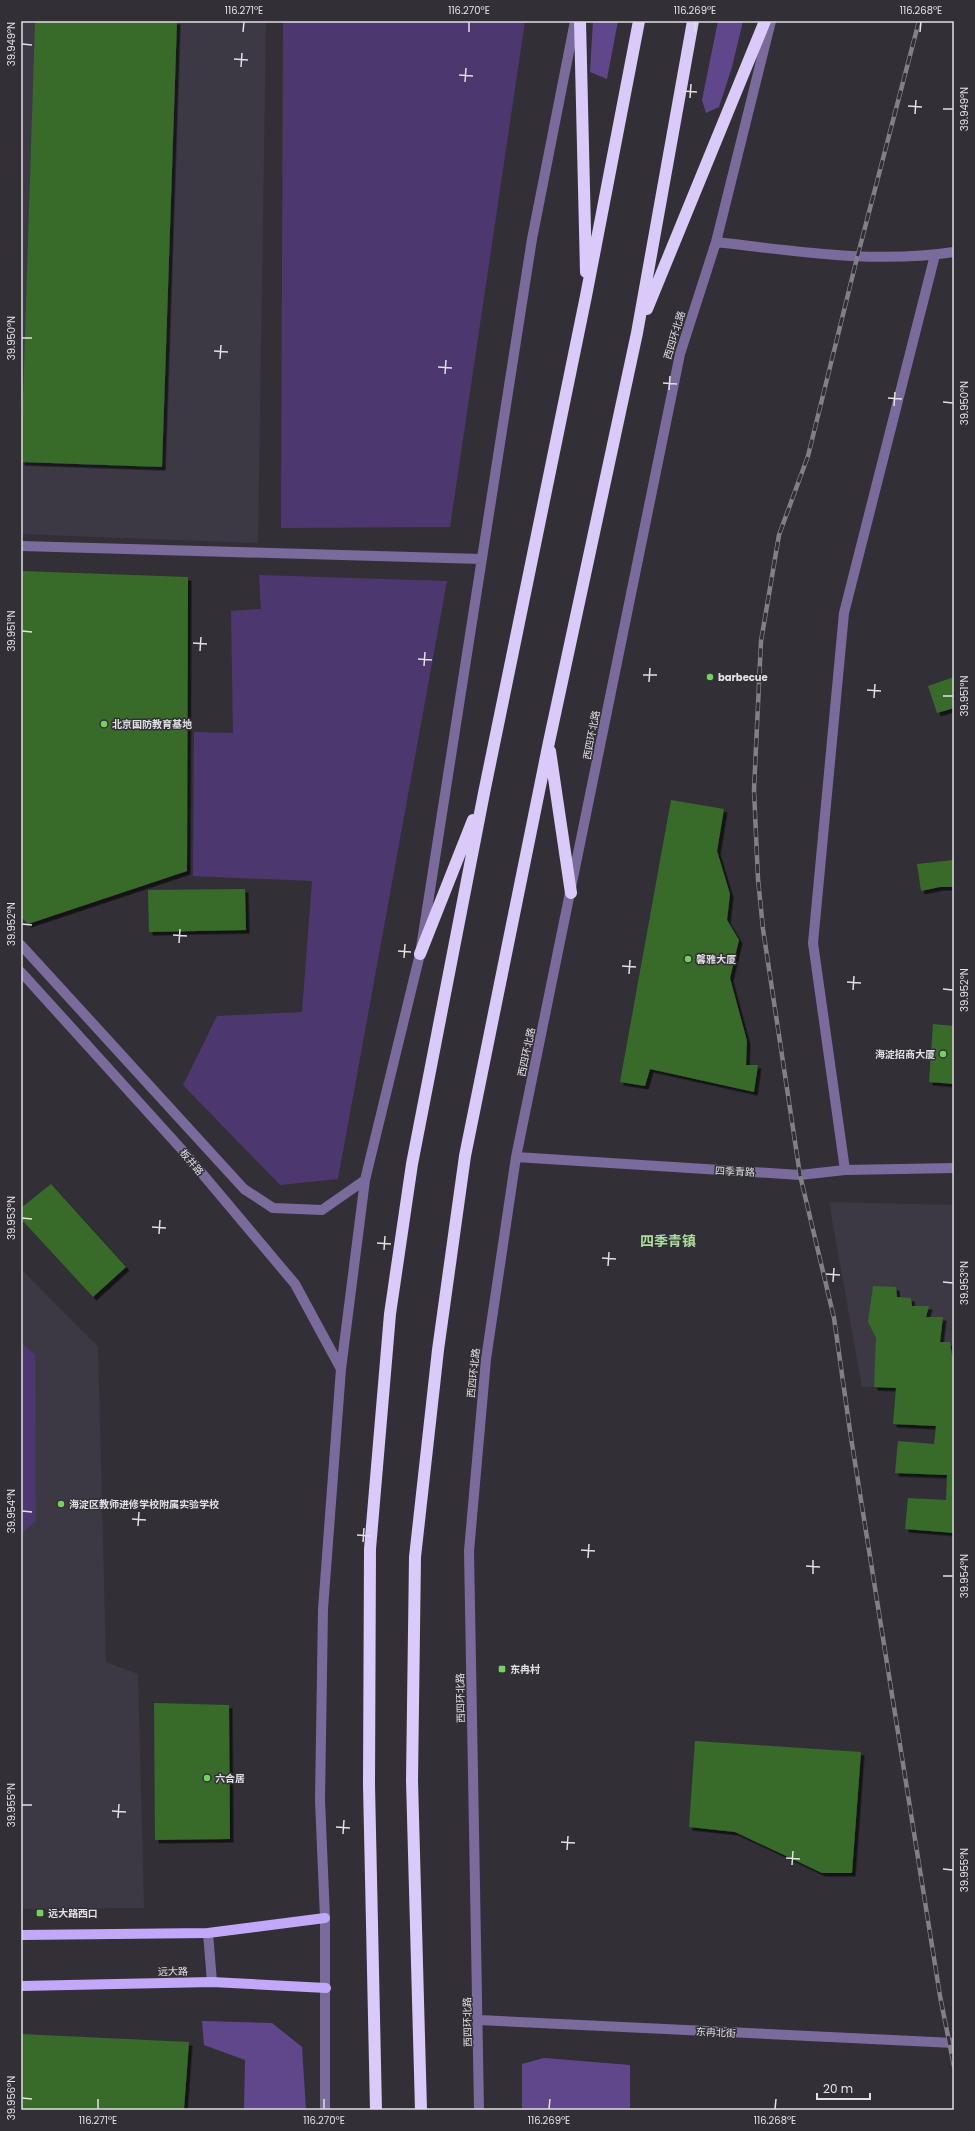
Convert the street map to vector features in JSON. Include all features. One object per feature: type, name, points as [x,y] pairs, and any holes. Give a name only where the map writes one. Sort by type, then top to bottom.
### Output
[{"type":"highway","points":[[580,21],[586,296]]},
{"type":"highway","points":[[376,2110],[369,1784],[370,1542],[390,1314],[412,1164],[484,793],[586,296],[639,21]]},
{"type":"highway","points":[[421,2110],[412,1780],[415,1557],[438,1350],[465,1156],[549,742],[637,333],[693,21]]},
{"type":"highway","points":[[637,333],[765,21]]},
{"type":"highway","points":[[549,742],[571,893]]},
{"type":"highway","points":[[420,954],[484,793]]},
{"type":"main road","points":[[21,1935],[208,1934],[325,1918]]},
{"type":"main road","name":"远大路","points":[[21,1986],[212,1982],[326,1988]]},
{"type":"street","points":[[325,2110],[325,1918],[320,1800],[323,1608],[341,1369],[365,1180],[420,954],[532,239],[576,21]]},
{"type":"street","name":"西四环北路","points":[[479,2110],[479,2020],[469,1551],[486,1358],[516,1157],[680,354],[716,242],[771,21]]},
{"type":"street","points":[[716,242],[857,258],[935,255],[954,252]]},
{"type":"street","points":[[845,1170],[813,943],[844,613],[935,255]]},
{"type":"street","points":[[21,546],[482,559]]},
{"type":"street","points":[[21,945],[244,1189],[273,1208],[322,1210],[365,1180]]},
{"type":"street","name":"板井路","points":[[21,972],[184,1152],[294,1284],[341,1369]]},
{"type":"street","name":"四季青路","points":[[516,1157],[800,1175],[845,1170],[954,1168]]},
{"type":"street","points":[[208,1934],[212,1982]]},
{"type":"street","name":"东冉北街","points":[[479,2020],[954,2043]]},
{"type":"shaded area","points":[[21,21],[266,21],[258,543],[21,534]]},
{"type":"shaded area","points":[[283,21],[525,21],[450,527],[281,528]]},
{"type":"shaded area","points":[[593,21],[618,21],[607,79],[590,72]]},
{"type":"shaded area","points":[[718,21],[743,21],[732,67],[719,107],[706,113],[702,100]]},
{"type":"shaded area","points":[[259,575],[447,581],[338,1179],[280,1185],[183,1085],[217,1016],[302,1012],[312,881],[193,876],[194,732],[233,733],[231,611],[261,609]]},
{"type":"shaded area","points":[[829,1202],[954,1205],[954,1386],[862,1387]]},
{"type":"shaded area","name":"海淀区教师进修学校附属实验学校","points":[[21,1269],[98,1347],[106,1662],[138,1674],[144,1908],[21,1909]]},
{"type":"shaded area","points":[[21,1343],[35,1355],[36,1521],[21,1534]]},
{"type":"shaded area","points":[[202,2021],[272,2023],[302,2047],[306,2110],[244,2110],[245,2060],[204,2045]]},
{"type":"shaded area","points":[[544,2058],[630,2065],[630,2110],[522,2110],[522,2064]]},
{"type":"building","points":[[35,21],[177,21],[162,467],[21,462]]},
{"type":"building","name":"北京国防教育基地","points":[[21,571],[188,577],[187,871],[28,924],[21,917]]},
{"type":"building","points":[[954,677],[954,708],[937,713],[928,686]]},
{"type":"building","name":"馨雅大厦","points":[[671,800],[724,809],[717,851],[730,894],[727,920],[739,940],[730,978],[747,1041],[746,1065],[758,1065],[754,1092],[650,1069],[645,1086],[620,1082]]},
{"type":"building","points":[[954,860],[954,887],[940,887],[921,891],[917,864]]},
{"type":"building","points":[[245,889],[246,930],[149,932],[148,890]]},
{"type":"building","name":"海淀招商大厦","points":[[933,1024],[954,1026],[954,1084],[929,1082]]},
{"type":"building","points":[[51,1184],[126,1267],[93,1297],[21,1219],[21,1208]]},
{"type":"building","points":[[873,1286],[896,1287],[897,1297],[911,1298],[912,1306],[929,1306],[926,1317],[943,1317],[940,1342],[950,1342],[952,1356],[954,1356],[954,1533],[905,1529],[908,1498],[946,1500],[947,1475],[895,1473],[898,1441],[934,1444],[936,1426],[893,1424],[896,1388],[874,1387],[876,1338],[868,1322]]},
{"type":"building","points":[[154,1703],[229,1705],[230,1839],[155,1840]]},
{"type":"building","points":[[695,1741],[861,1752],[852,1873],[822,1873],[735,1832],[689,1827]]},
{"type":"building","points":[[21,2034],[189,2042],[184,2110],[21,2110]]},
{"type":"railway","points":[[919,21],[857,258],[808,456],[779,535],[761,641],[754,790],[758,879],[763,929],[800,1175],[834,1318],[850,1431],[940,1996],[954,2066]]},
{"type":"place","name":"barbecue","points":[[710,677]]},
{"type":"place","name":"北京国防教育基地","points":[[104,724]]},
{"type":"place","name":"馨雅大厦","points":[[688,959]]},
{"type":"place","name":"海淀招商大厦","points":[[943,1054]]},
{"type":"place","name":"海淀区教师进修学校附属实验学校","points":[[61,1504]]},
{"type":"place","name":"东冉村","points":[[502,1669]]},
{"type":"place","name":"六合居","points":[[207,1778]]},
{"type":"place","name":"远大路西口","points":[[40,1913]]},
{"type":"district","name":"四季青镇","points":[[668,1241]]}]
